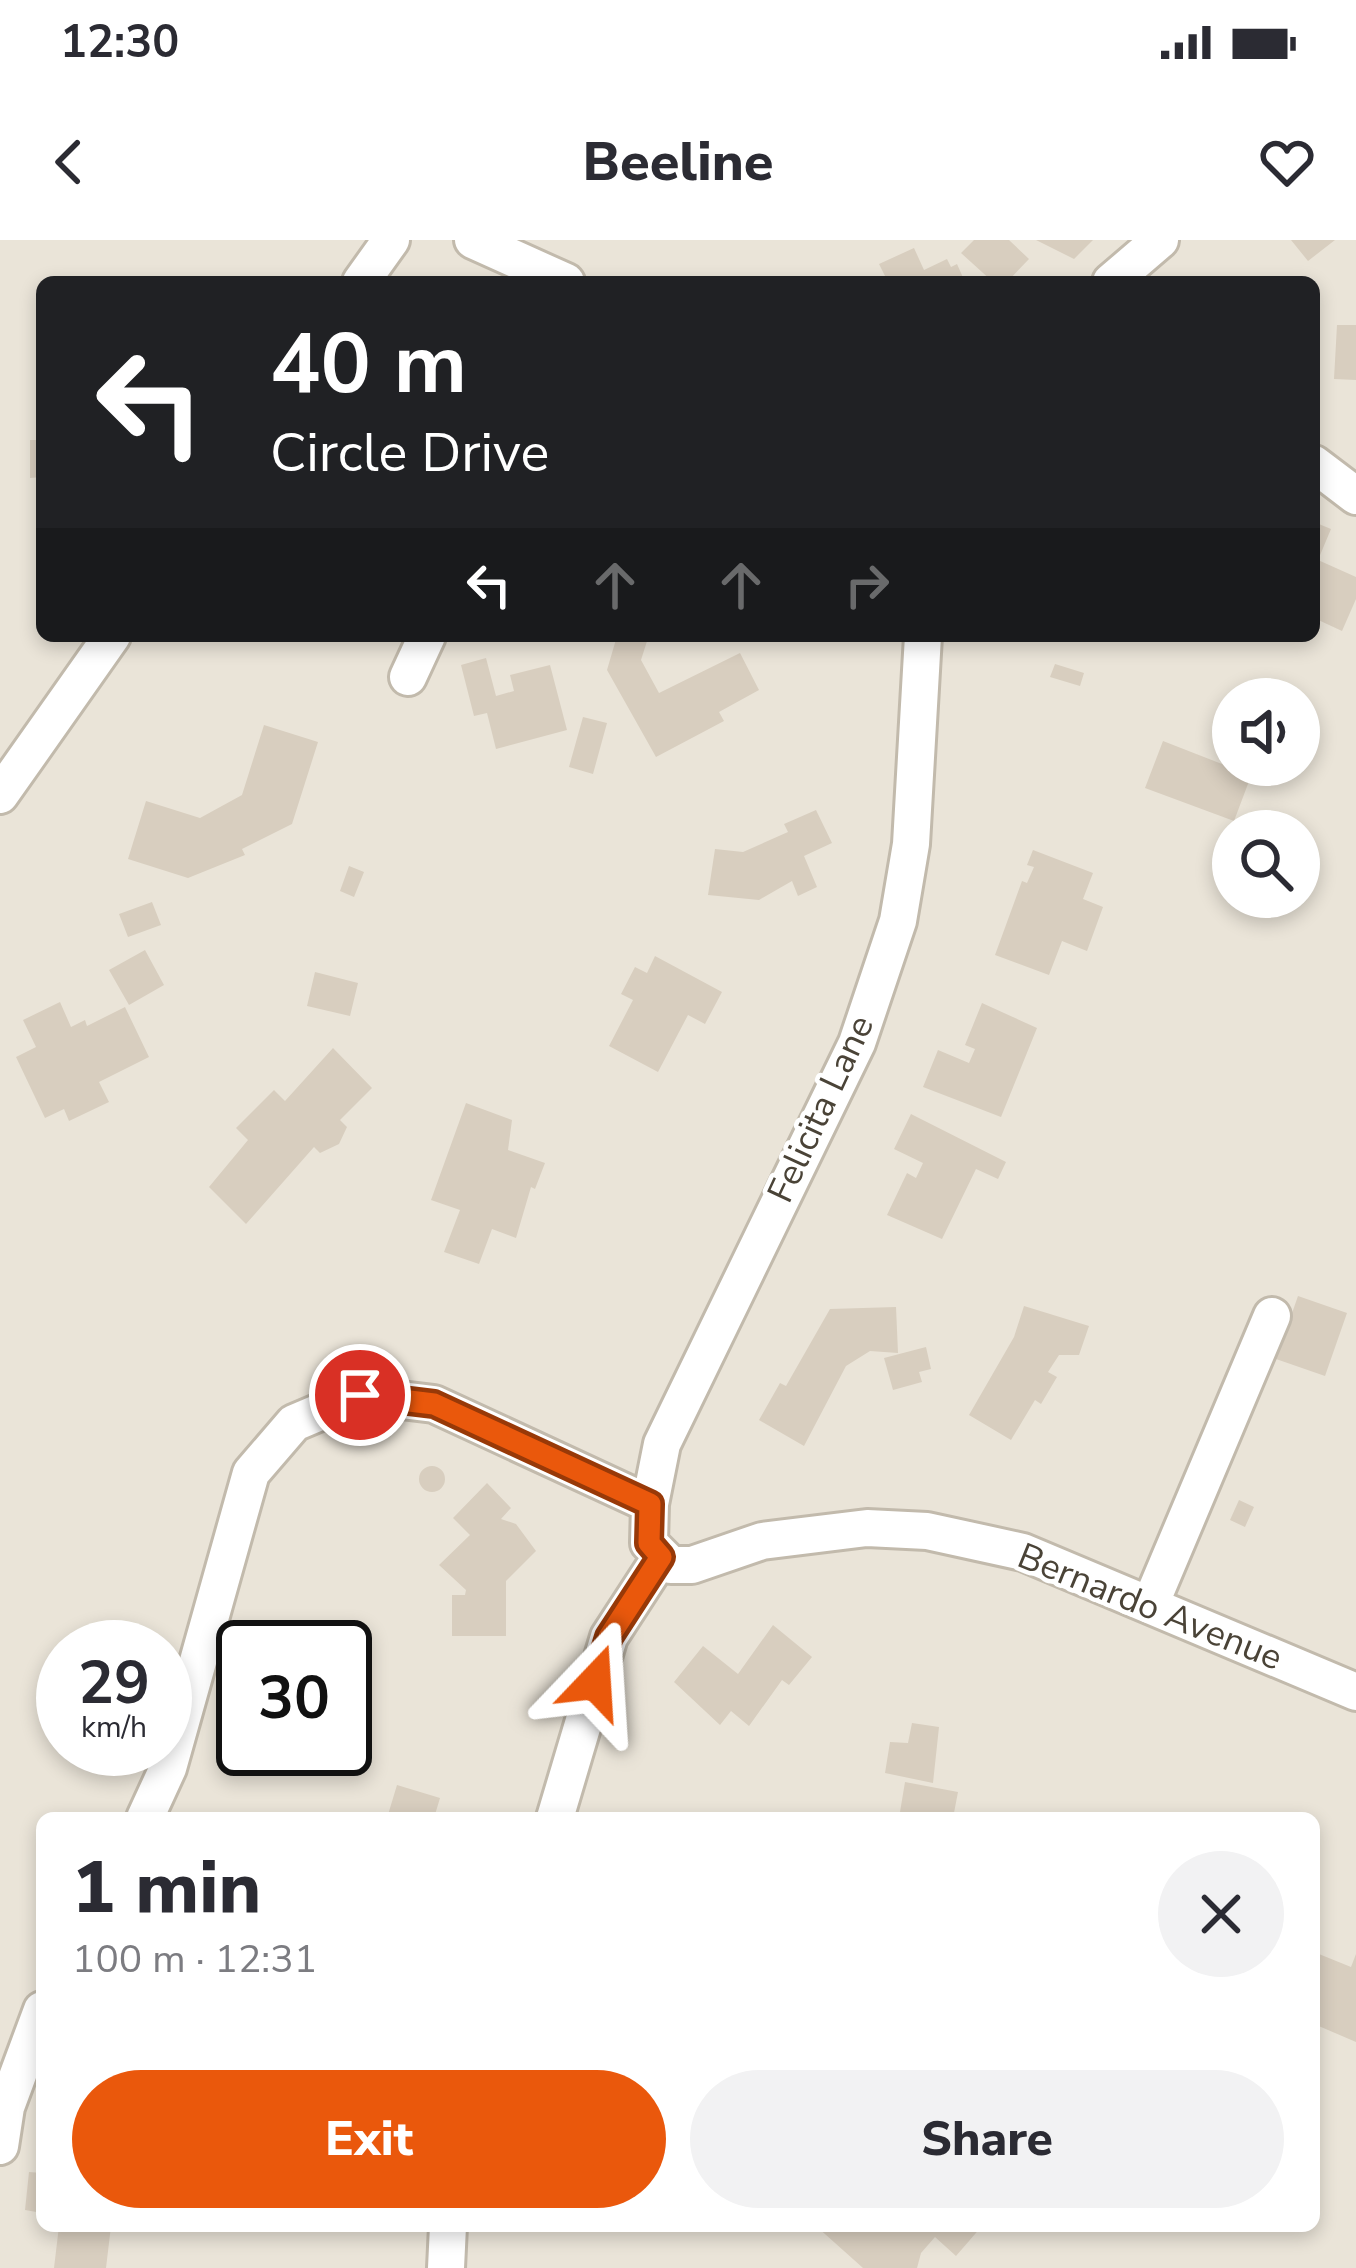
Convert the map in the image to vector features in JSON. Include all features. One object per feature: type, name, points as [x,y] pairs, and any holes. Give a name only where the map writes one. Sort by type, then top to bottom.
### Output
[{"type":"street","points":[[366,276],[391,240]]},
{"type":"street","points":[[473,240],[553,276]]},
{"type":"street","points":[[1320,469],[1356,496]]},
{"type":"street","points":[[0,795],[108,642]]},
{"type":"street","points":[[408,677],[424,642]]},
{"type":"street","name":"Felicita Lane","points":[[661,1557],[649,1543],[650,1504],[662,1444],[857,1043],[898,921],[911,844],[923,642]]},
{"type":"street","points":[[1150,1605],[1272,1316]]},
{"type":"street","points":[[148,1812],[168,1768],[251,1473],[294,1423],[360,1395],[434,1404],[650,1504]]},
{"type":"street","name":"Bernardo Avenue","points":[[661,1557],[671,1565],[692,1565],[762,1541],[867,1528],[927,1531],[1024,1552],[1356,1692]]},
{"type":"street","points":[[557,1812],[609,1637],[661,1557]]},
{"type":"street","points":[[0,2146],[14,2038],[36,2015]]},
{"type":"street","points":[[446,2268],[448,2232]]},
{"type":"shaded area","points":[[0,240],[1356,240],[1356,2268],[0,2268]]},
{"type":"building","points":[[974,240],[1009,240],[1029,259],[1013,276],[986,276],[961,253]]},
{"type":"building","points":[[1036,240],[1093,240],[1074,259]]},
{"type":"building","points":[[1291,240],[1335,240],[1308,261]]},
{"type":"building","points":[[914,248],[924,270],[947,259],[951,267],[957,264],[962,276],[885,276],[879,264]]},
{"type":"building","points":[[1337,325],[1356,325],[1356,380],[1334,379]]},
{"type":"building","points":[[30,440],[36,440],[36,478],[30,478]]},
{"type":"building","points":[[1320,524],[1331,529],[1320,555]]},
{"type":"building","points":[[1320,561],[1356,577],[1356,599],[1342,631],[1320,621]]},
{"type":"building","points":[[615,642],[647,642],[641,660],[659,693],[740,653],[759,690],[719,712],[724,721],[656,757],[607,670]]},
{"type":"building","points":[[486,658],[496,696],[514,691],[510,675],[550,665],[567,730],[496,749],[487,713],[474,716],[461,665]]},
{"type":"building","points":[[1055,664],[1084,673],[1080,686],[1050,677]]},
{"type":"building","points":[[583,717],[607,723],[593,774],[569,767]]},
{"type":"building","points":[[264,725],[318,742],[292,824],[242,849],[245,855],[188,878],[128,859],[146,801],[200,818],[242,795]]},
{"type":"building","points":[[1163,741],[1212,760],[1212,786],[1247,786],[1238,810],[1212,813],[1145,788]]},
{"type":"building","points":[[816,810],[832,843],[804,856],[817,887],[798,896],[792,881],[759,900],[708,895],[715,849],[743,852],[788,832],[784,824]]},
{"type":"building","points":[[1033,850],[1093,873],[1083,899],[1103,907],[1087,951],[1062,941],[1049,975],[995,955],[1022,881],[1027,883],[1034,867],[1027,865]]},
{"type":"building","points":[[349,866],[364,872],[354,897],[340,891]]},
{"type":"building","points":[[152,902],[161,925],[128,937],[119,914]]},
{"type":"building","points":[[145,950],[164,985],[129,1005],[109,970]]},
{"type":"building","points":[[655,956],[722,992],[705,1024],[688,1015],[658,1072],[609,1046],[633,1000],[621,994],[635,967],[647,973]]},
{"type":"building","points":[[315,972],[358,983],[350,1016],[307,1006]]},
{"type":"building","points":[[60,1002],[71,1027],[85,1020],[87,1026],[125,1007],[149,1057],[99,1082],[109,1102],[69,1121],[64,1109],[45,1118],[16,1057],[36,1047],[23,1020]]},
{"type":"building","points":[[982,1003],[1037,1028],[1001,1117],[923,1087],[938,1050],[969,1063],[975,1049],[965,1045]]},
{"type":"building","points":[[333,1048],[372,1088],[340,1120],[347,1127],[339,1144],[320,1153],[314,1147],[246,1224],[209,1187],[248,1140],[236,1128],[274,1090],[285,1101]]},
{"type":"building","points":[[466,1103],[512,1120],[508,1150],[545,1163],[535,1189],[531,1187],[516,1238],[492,1229],[479,1264],[444,1252],[460,1210],[431,1200]]},
{"type":"building","points":[[911,1114],[1006,1162],[998,1179],[976,1169],[942,1239],[887,1215],[907,1173],[916,1178],[923,1163],[894,1149]]},
{"type":"building","points":[[1298,1296],[1347,1313],[1325,1376],[1276,1359]]},
{"type":"building","points":[[1024,1306],[1089,1326],[1079,1355],[1059,1355],[1048,1372],[1057,1377],[1041,1404],[1035,1400],[1011,1440],[969,1415],[1014,1337]]},
{"type":"building","points":[[896,1307],[898,1353],[870,1351],[846,1366],[804,1446],[759,1420],[780,1383],[786,1386],[830,1309]]},
{"type":"building","points":[[926,1347],[931,1369],[919,1372],[922,1382],[893,1390],[884,1358]]},
{"type":"building","points":[[432,1466],[445,1479],[432,1492],[419,1479]]},
{"type":"building","points":[[487,1483],[511,1508],[501,1519],[516,1524],[536,1551],[506,1581],[506,1636],[452,1636],[452,1595],[465,1595],[466,1590],[439,1565],[470,1535],[453,1518]]},
{"type":"building","points":[[1239,1500],[1254,1507],[1245,1527],[1230,1520]]},
{"type":"building","points":[[773,1625],[812,1657],[789,1685],[782,1680],[749,1726],[731,1711],[720,1725],[674,1682],[703,1646],[738,1674]]},
{"type":"building","points":[[912,1723],[939,1727],[933,1783],[885,1773],[890,1742],[908,1743]]},
{"type":"building","points":[[905,1782],[958,1792],[954,1812],[900,1812]]},
{"type":"building","points":[[397,1785],[440,1798],[436,1812],[389,1812]]},
{"type":"building","points":[[1320,1954],[1351,1967],[1356,1954],[1356,2042],[1320,2027]]},
{"type":"building","points":[[29,2172],[36,2173],[36,2212],[25,2210]]},
{"type":"building","points":[[58,2232],[110,2232],[106,2268],[54,2268]]},
{"type":"building","points":[[823,2232],[977,2232],[956,2256],[935,2237],[921,2253],[917,2268],[863,2268]]},
{"type":"route","points":[[360,1395],[434,1404],[650,1504],[649,1543],[661,1557],[609,1637],[595,1682]]}]
